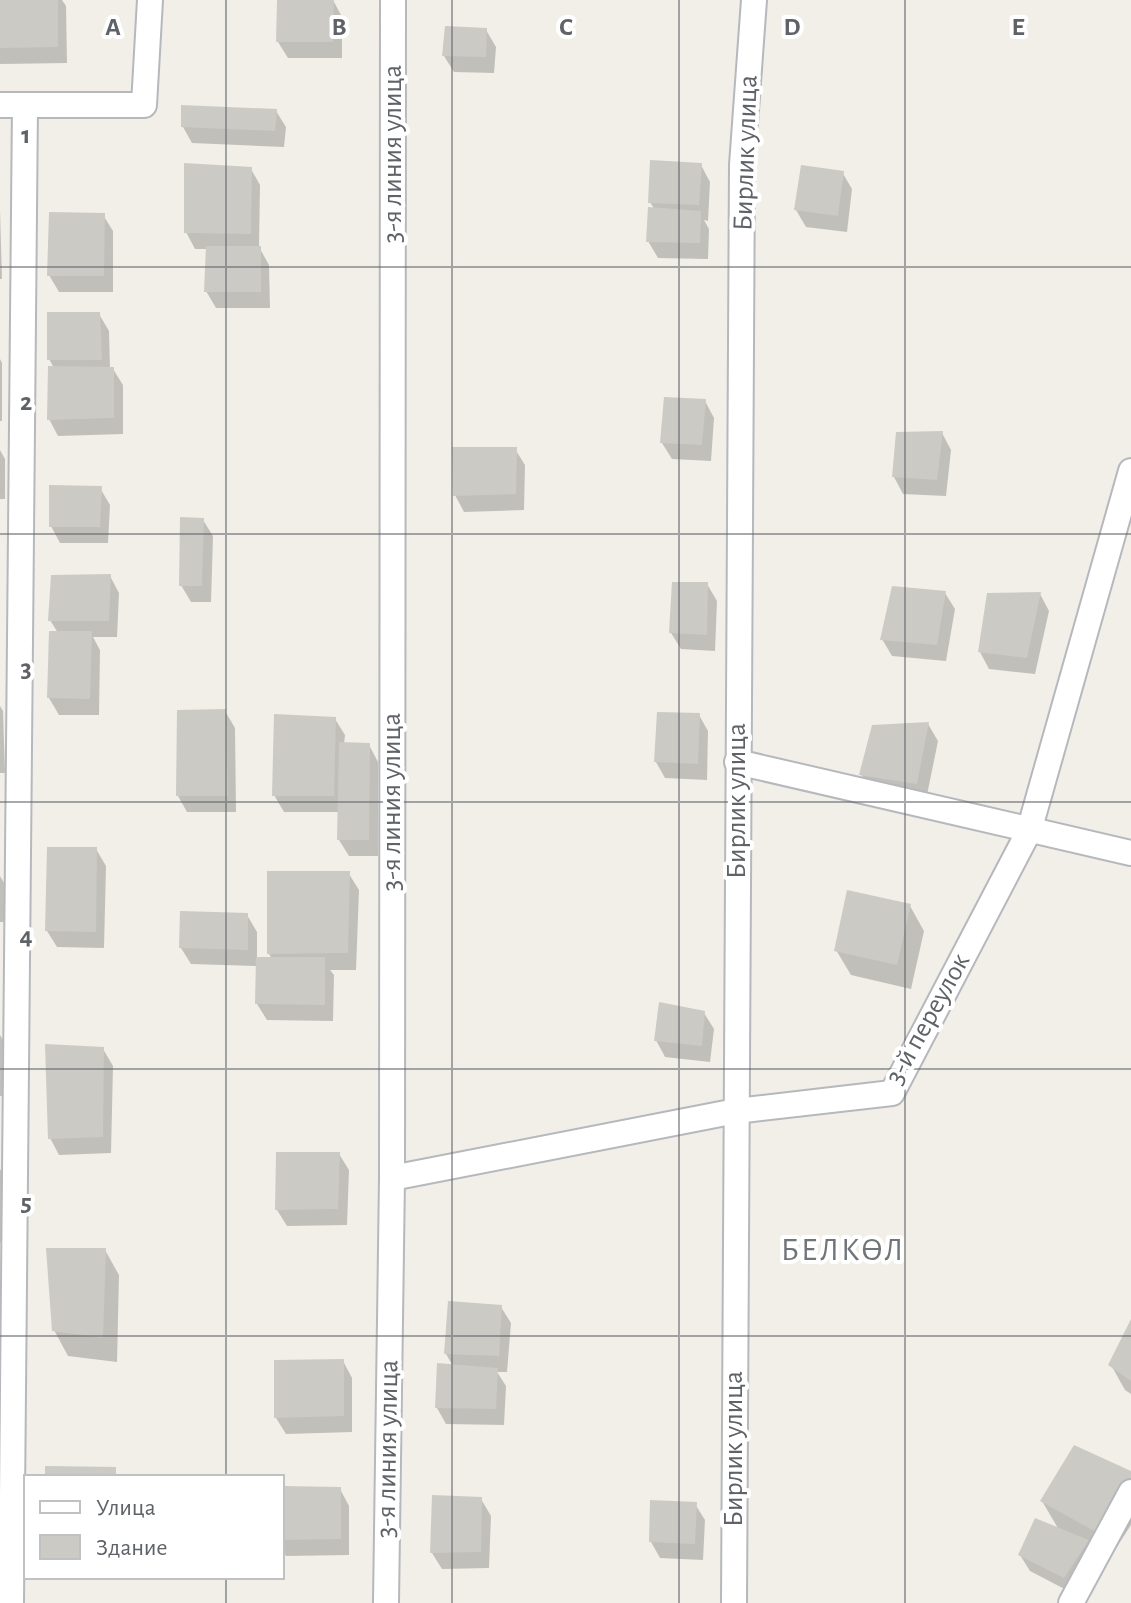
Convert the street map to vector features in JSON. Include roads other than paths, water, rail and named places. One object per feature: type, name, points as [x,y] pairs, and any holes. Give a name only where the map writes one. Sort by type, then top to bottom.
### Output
[{"type":"street","points":[[0,105],[144,105],[150,0]]},
{"type":"street","name":"3-я линия улица","points":[[386,1603],[392,1178],[393,0]]},
{"type":"street","name":"Бирлик улица","points":[[734,1603],[742,165],[754,0]]},
{"type":"street","points":[[11,1603],[8,781],[25,105]]},
{"type":"street","name":"3-й переулок","points":[[392,1178],[736,1111],[892,1093],[1029,831],[1131,471]]},
{"type":"street","points":[[737,762],[1131,853]]},
{"type":"street","points":[[1071,1603],[1131,1492]]},
{"type":"district","name":"БЕЛКӨЛ","points":[[843,1250]]}]
